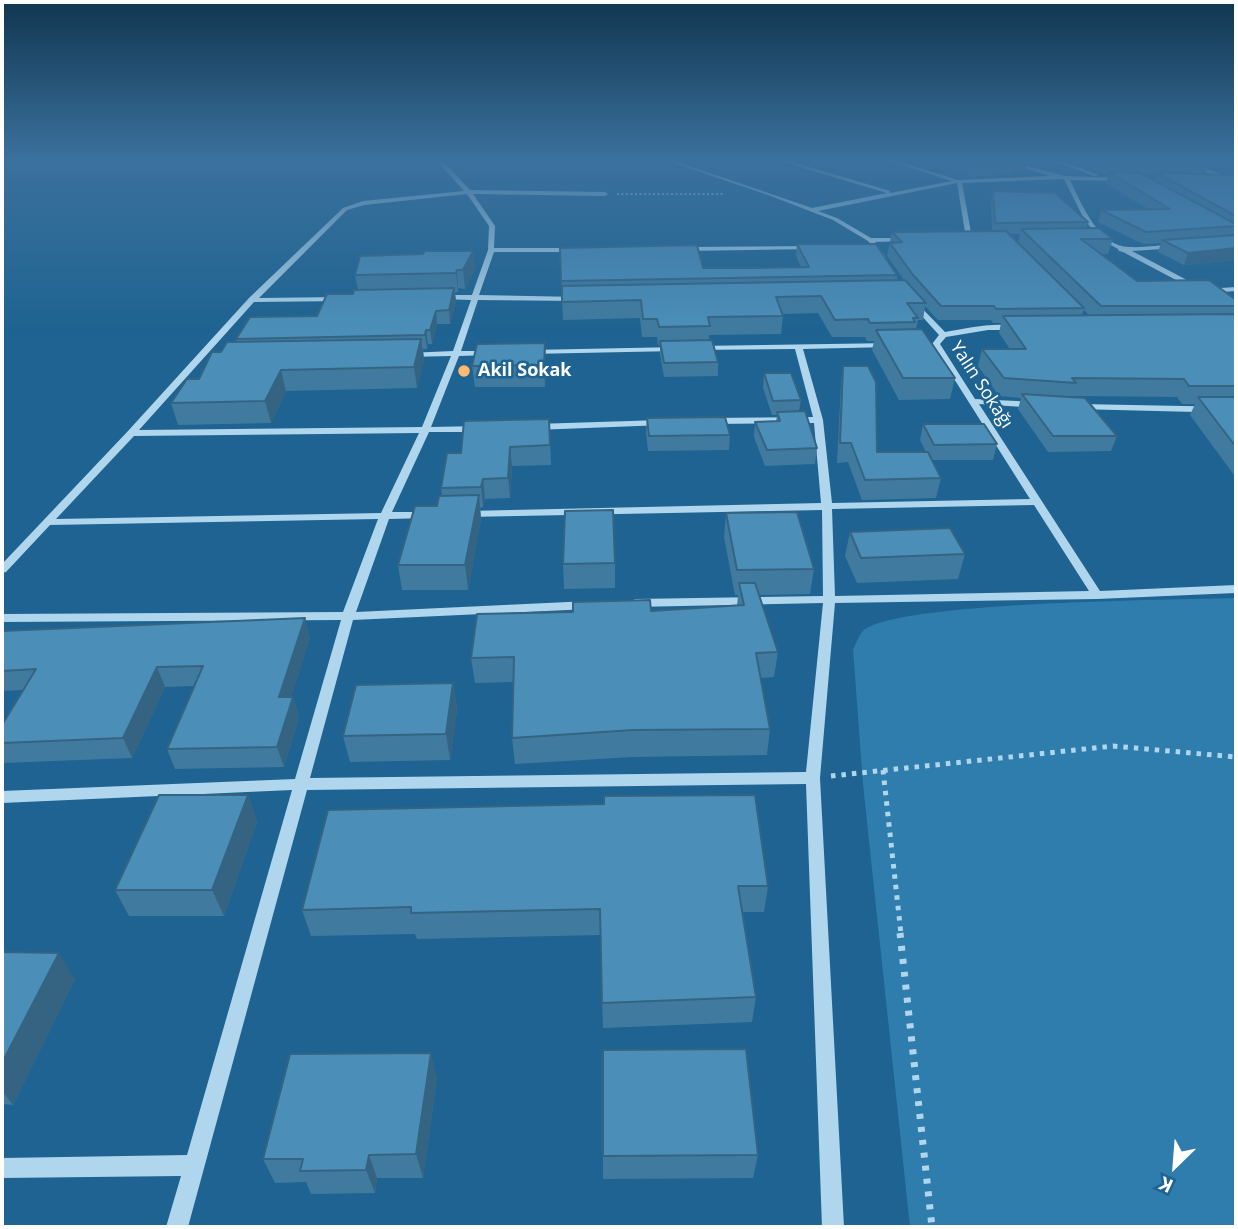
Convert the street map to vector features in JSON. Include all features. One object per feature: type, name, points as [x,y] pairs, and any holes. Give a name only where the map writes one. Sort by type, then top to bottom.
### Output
[{"type":"street","points":[[2,570],[252,300],[335,218]]},
{"type":"street","points":[[177,1227],[348,616],[385,516],[425,430],[478,296],[491,250],[492,226],[487,218]]},
{"type":"street","points":[[832,218],[849,225],[870,240],[890,270]]},
{"type":"street","points":[[966,218],[969,238]]},
{"type":"street","points":[[1086,218],[1102,238],[1121,250],[1226,300]]},
{"type":"street","points":[[957,238],[981,238]]},
{"type":"street","points":[[1089,238],[1102,238]]},
{"type":"street","points":[[870,240],[918,239]]},
{"type":"street","points":[[1121,250],[1185,246]]},
{"type":"street","points":[[677,249],[821,247]]},
{"type":"street","points":[[862,247],[876,247]]},
{"type":"street","points":[[491,250],[586,250]]},
{"type":"street","points":[[1205,291],[1236,289]]},
{"type":"street","points":[[905,292],[943,335]]},
{"type":"street","points":[[425,297],[593,299]]},
{"type":"street","points":[[252,300],[345,299]]},
{"type":"street","name":"Yalın Sokağı","points":[[1027,327],[988,328],[943,335],[936,344],[1097,595]]},
{"type":"street","points":[[922,344],[936,344]]},
{"type":"street","points":[[519,352],[895,345]]},
{"type":"street","points":[[798,346],[818,420],[827,508],[830,599],[813,778],[833,1227]]},
{"type":"street","points":[[402,355],[507,352]]},
{"type":"street","points":[[199,359],[212,358]]},
{"type":"street","points":[[972,401],[1052,405]]},
{"type":"street","points":[[1065,406],[1236,410]]},
{"type":"street","points":[[699,422],[818,420]]},
{"type":"street","points":[[521,427],[672,423]]},
{"type":"street","points":[[131,433],[494,428]]},
{"type":"street","points":[[454,514],[1037,502]]},
{"type":"street","points":[[47,522],[441,515]]},
{"type":"street","points":[[624,604],[1097,595],[1236,589]]},
{"type":"street","points":[[2,618],[348,616],[596,605]]},
{"type":"street","points":[[2,797],[299,784],[813,778]]},
{"type":"street","points":[[2,1168],[194,1165]]},
{"type":"path","points":[[813,778],[1113,746],[1236,757]]},
{"type":"path","points":[[883,770],[932,1227]]},
{"type":"shaded area","points":[[1236,598],[1236,1227],[910,1227],[863,784],[853,649],[859,637],[863,631],[886,621],[927,613],[1101,601]]},
{"type":"building","points":[[995,218],[1084,218],[1088,222],[995,223]]},
{"type":"building","points":[[1118,218],[1225,218],[1236,224],[1236,226],[1146,232]]},
{"type":"building","points":[[1099,228],[1113,239],[1081,239],[1137,281],[1209,280],[1236,300],[1236,306],[1101,306],[1021,229]]},
{"type":"building","points":[[1006,231],[1084,308],[996,309],[994,306],[941,306],[913,275],[890,243],[902,242],[892,232]]},
{"type":"building","points":[[1236,235],[1236,248],[1188,253],[1162,240]]},
{"type":"building","points":[[797,244],[876,244],[897,275],[561,281],[560,248],[697,245],[703,268],[809,267]]},
{"type":"building","points":[[425,251],[473,251],[463,270],[457,270],[456,273],[355,275],[360,256],[423,254]]},
{"type":"building","points":[[905,280],[926,303],[907,303],[918,318],[913,318],[915,322],[870,323],[868,319],[835,320],[821,296],[776,297],[783,316],[708,317],[710,326],[659,327],[657,319],[643,319],[641,300],[562,302],[562,286]]},
{"type":"building","points":[[454,288],[449,310],[436,311],[430,330],[426,330],[425,335],[236,339],[250,317],[317,316],[327,294],[353,294],[354,290]]},
{"type":"building","points":[[1236,314],[1236,386],[1189,386],[1184,379],[1072,378],[1076,383],[1004,378],[982,349],[1026,349],[1003,316]]},
{"type":"building","points":[[922,329],[955,378],[903,378],[876,330]]},
{"type":"building","points":[[421,339],[414,367],[281,370],[265,401],[171,403],[187,379],[199,379],[212,352],[221,352],[227,342]]},
{"type":"building","points":[[712,340],[718,362],[664,363],[660,341]]},
{"type":"building","points":[[545,343],[544,365],[472,366],[477,344]]},
{"type":"building","points":[[843,366],[868,366],[876,382],[877,452],[928,452],[941,478],[865,480],[851,443],[840,443]]},
{"type":"building","points":[[764,373],[791,373],[801,400],[773,401]]},
{"type":"building","points":[[1022,394],[1085,398],[1117,436],[1053,436]]},
{"type":"building","points":[[1198,397],[1236,397],[1236,447]]},
{"type":"building","points":[[805,411],[817,448],[767,450],[755,422],[780,421],[777,412]]},
{"type":"building","points":[[725,417],[730,435],[649,436],[647,418]]},
{"type":"building","points":[[549,419],[550,445],[510,447],[508,478],[483,479],[481,487],[441,488],[447,453],[461,453],[464,421]]},
{"type":"building","points":[[923,424],[984,424],[997,444],[934,445]]},
{"type":"building","points":[[479,495],[465,565],[398,565],[415,506],[437,506],[439,496]]},
{"type":"building","points":[[613,510],[615,563],[563,564],[565,511]]},
{"type":"building","points":[[797,512],[814,569],[737,570],[726,513]]},
{"type":"building","points":[[950,528],[965,554],[861,558],[850,532]]},
{"type":"building","points":[[739,583],[755,583],[778,652],[756,653],[770,729],[633,730],[512,738],[514,657],[471,658],[477,614],[573,612],[573,602],[650,600],[651,611],[744,605]]},
{"type":"building","points":[[305,618],[279,697],[293,697],[277,747],[167,749],[203,666],[157,667],[123,738],[2,743],[2,725],[36,669],[2,671],[2,631]]},
{"type":"building","points":[[453,683],[446,734],[343,736],[356,685]]},
{"type":"building","points":[[159,795],[248,795],[212,890],[115,890]]},
{"type":"building","points":[[755,795],[768,886],[738,886],[756,997],[602,1003],[600,909],[411,913],[411,907],[302,910],[328,810],[604,804],[604,796]]},
{"type":"building","points":[[2,952],[59,953],[2,1063]]},
{"type":"building","points":[[746,1049],[758,1155],[603,1156],[603,1050]]},
{"type":"building","points":[[431,1053],[416,1154],[369,1155],[366,1170],[300,1171],[303,1159],[263,1159],[290,1054]]},
{"type":"place","name":"Akil Sokak","points":[[464,371]]}]
